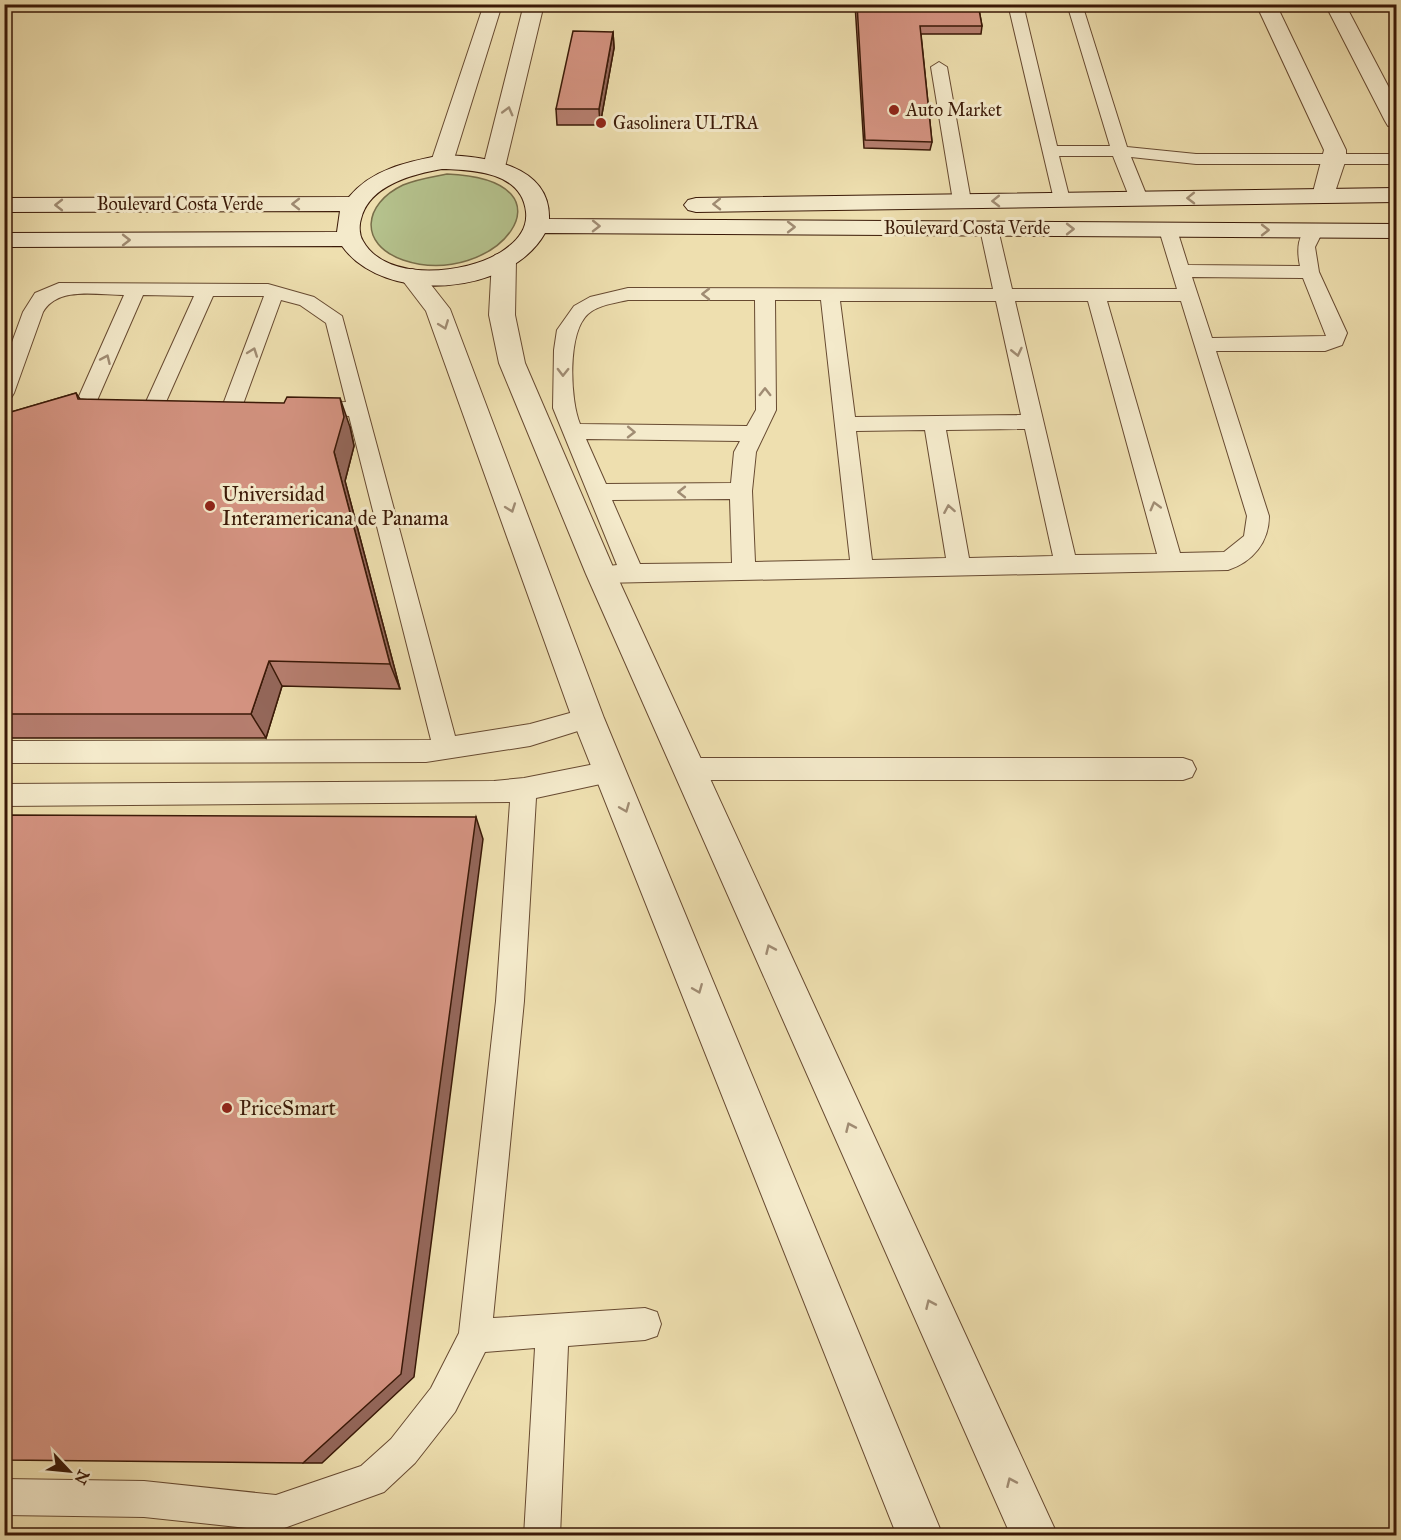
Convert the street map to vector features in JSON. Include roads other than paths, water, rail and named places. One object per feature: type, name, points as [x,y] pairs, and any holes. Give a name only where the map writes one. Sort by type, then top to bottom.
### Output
[{"type":"street","points":[[442,162],[490,10],[495,4]]},
{"type":"street","points":[[494,167],[534,4]]},
{"type":"street","points":[[1266,4],[1331,140],[1335,159],[1324,196]]},
{"type":"street","points":[[1335,4],[1396,120]]},
{"type":"street","points":[[442,162],[494,167],[516,177],[531,190],[538,216],[525,244],[504,260],[476,272],[444,278],[412,277],[390,272],[371,264],[357,252],[349,239],[348,221],[355,204],[370,189],[390,176],[415,167],[442,162]]},
{"type":"street","name":"Boulevard Costa Verde","points":[[538,216],[962,201],[1396,195]]},
{"type":"street","name":"Boulevard Costa Verde","points":[[4,205],[355,204]]},
{"type":"street","name":"Boulevard Costa Verde","points":[[538,216],[989,229],[1396,231]]},
{"type":"street","name":"Boulevard Costa Verde","points":[[4,240],[349,239]]},
{"type":"street","points":[[504,260],[502,315],[512,363],[617,574],[688,769],[1035,1536]]},
{"type":"street","points":[[412,277],[438,309],[588,718],[920,1536]]},
{"type":"lane","points":[[1015,4],[1061,200]]},
{"type":"lane","points":[[1074,4],[1120,151],[1139,199]]},
{"type":"lane","points":[[939,67],[962,201]]},
{"type":"lane","points":[[1050,151],[1120,151],[1196,159],[1396,159]]},
{"type":"lane","points":[[989,229],[1066,564]]},
{"type":"lane","points":[[1168,230],[1182,272],[1258,516],[1259,530],[1243,553],[1228,561],[1171,563],[617,574],[599,492],[562,408],[567,330],[581,310],[597,301],[628,294],[1189,295]]},
{"type":"lane","points":[[1204,345],[1325,344],[1335,340],[1337,333],[1310,272],[1306,247],[1314,231]]},
{"type":"lane","points":[[1182,272],[1310,272]]},
{"type":"lane","points":[[4,393],[33,312],[42,297],[59,289],[275,291],[307,301],[335,320],[446,748]]},
{"type":"lane","points":[[82,414],[136,290]]},
{"type":"lane","points":[[155,405],[206,290]]},
{"type":"lane","points":[[255,407],[221,407],[275,291]]},
{"type":"lane","points":[[744,571],[741,491],[745,452],[766,410],[765,294]]},
{"type":"lane","points":[[830,294],[862,568]]},
{"type":"lane","points":[[1096,295],[1171,563]]},
{"type":"lane","points":[[289,408],[358,409]]},
{"type":"lane","points":[[845,424],[1033,422]]},
{"type":"lane","points":[[934,423],[959,567]]},
{"type":"lane","points":[[572,431],[754,434]]},
{"type":"lane","points":[[599,492],[741,491]]},
{"type":"lane","points":[[4,752],[426,751],[530,735],[588,718]]},
{"type":"lane","points":[[688,769],[1183,769]]},
{"type":"lane","points":[[4,795],[494,792],[524,789],[610,772]]},
{"type":"lane","points":[[4,1497],[144,1499],[274,1524],[372,1479],[403,1451],[443,1400],[475,1336],[510,1001],[524,789]]},
{"type":"lane","points":[[475,1336],[645,1324]]},
{"type":"lane","points":[[542,1536],[552,1331]]},
{"type":"place","name":"Auto Market","points":[[894,110]]},
{"type":"place","name":"Gasolinera ULTRA","points":[[601,123]]},
{"type":"place","name":"Universidad Interamericana de Panama","points":[[210,506]]},
{"type":"place","name":"PriceSmart","points":[[227,1108]]}]
